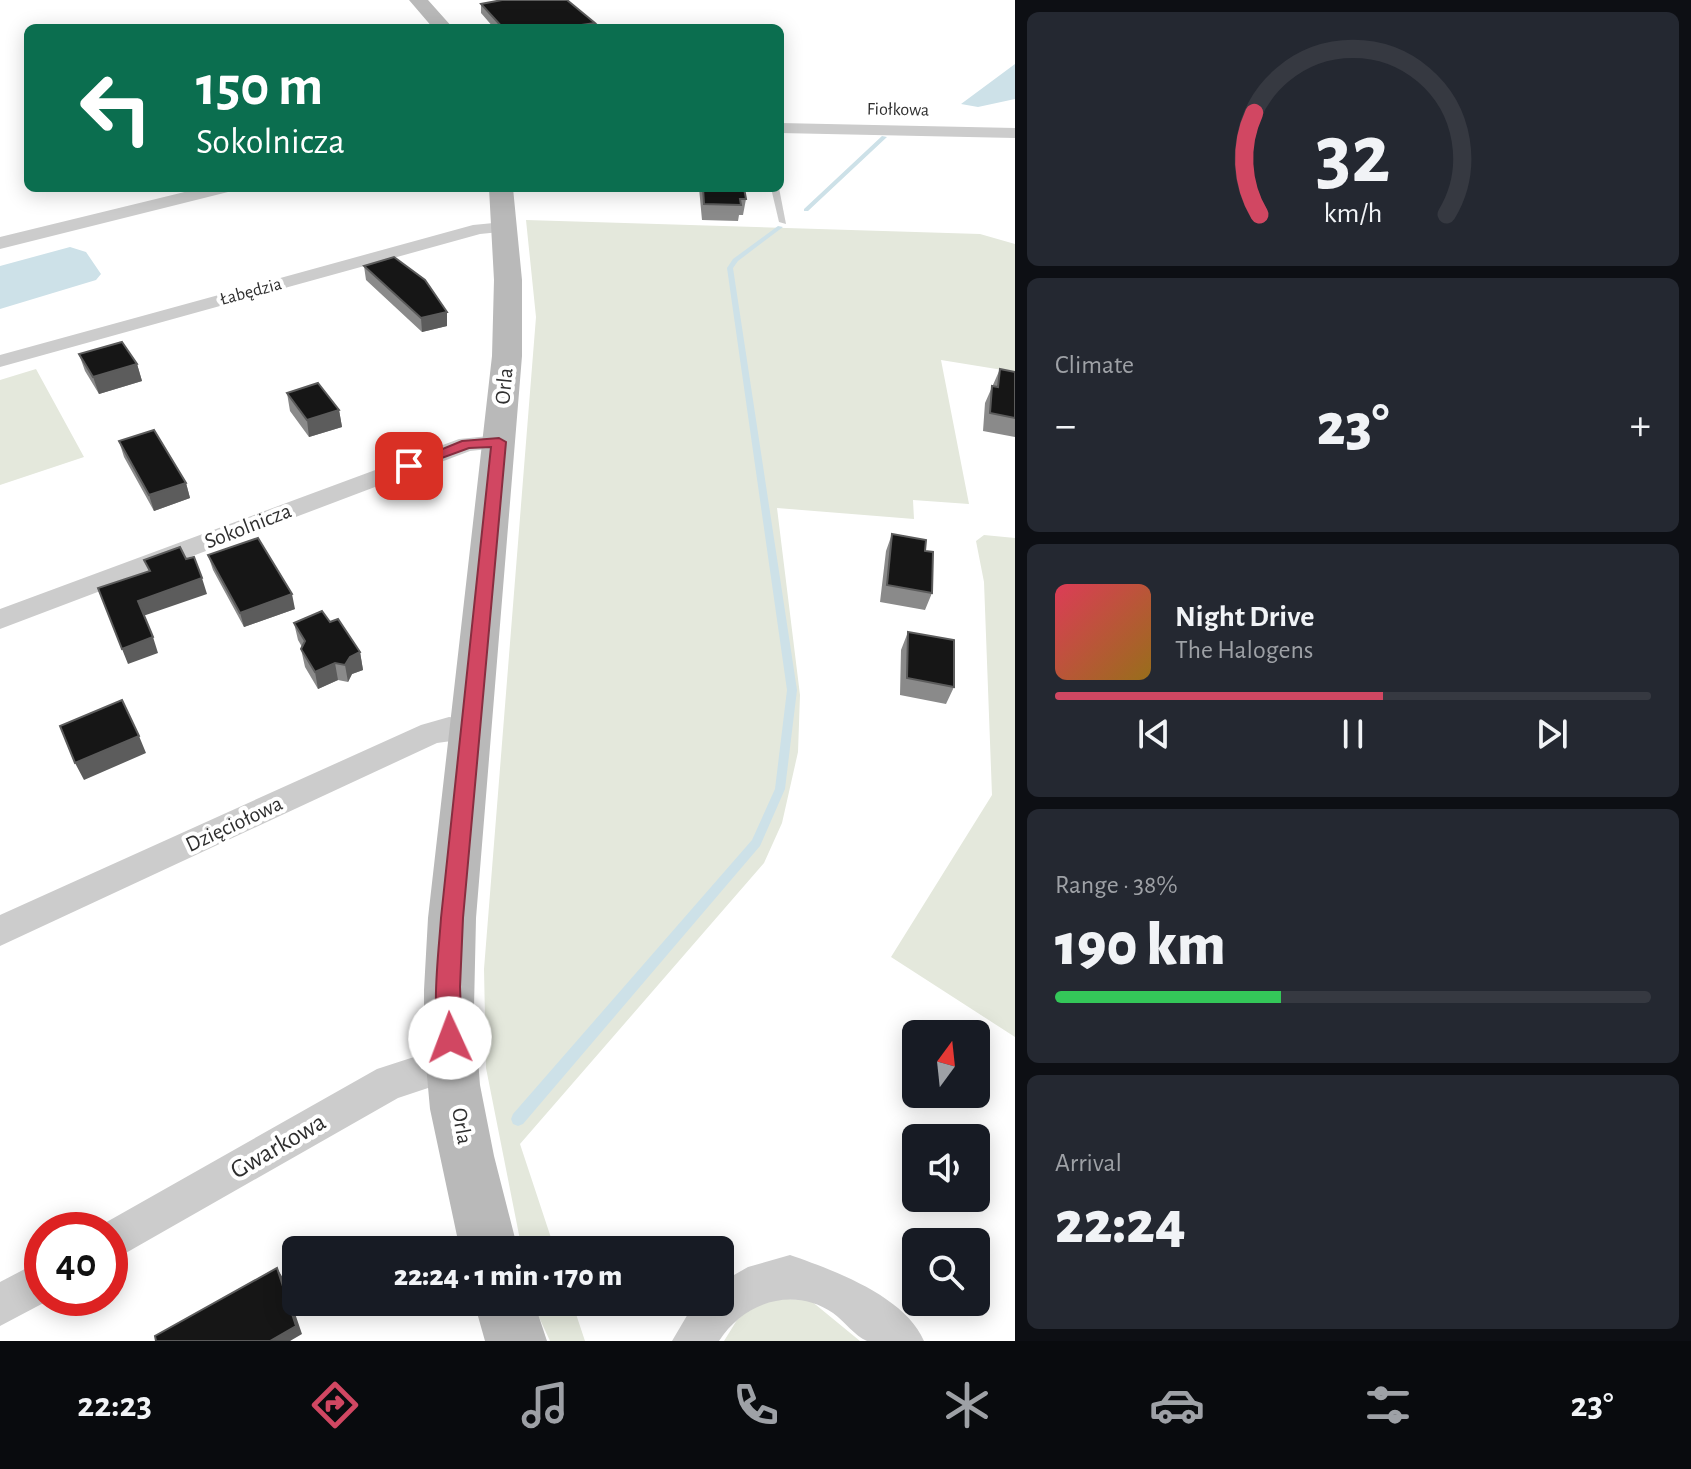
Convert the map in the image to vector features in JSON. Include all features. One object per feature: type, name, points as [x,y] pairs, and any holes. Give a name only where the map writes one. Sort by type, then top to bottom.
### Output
[{"type":"street","points":[[418,0],[439,24]]},
{"type":"street","name":"Fiołkowa","points":[[784,128],[1015,133]]},
{"type":"street","points":[[0,243],[206,192]]},
{"type":"street","name":"Łabędzia","points":[[0,361],[479,229],[502,208]]},
{"type":"street","name":"Orla","points":[[486,1236],[466,1150],[451,1063],[448,987],[509,316],[502,208]]},
{"type":"street","name":"Sokolnicza","points":[[0,619],[467,444],[499,442]]},
{"type":"street","name":"Dzięciołowa","points":[[0,931],[431,733],[470,729]]},
{"type":"street","name":"Gwarkowa","points":[[128,1232],[390,1082],[451,1063]]},
{"type":"street","points":[[694,1341],[711,1315],[748,1288],[790,1276],[843,1295],[902,1341]]},
{"type":"street","points":[[0,1305],[24,1291]]},
{"type":"street","points":[[508,1316],[516,1341]]},
{"type":"lane","points":[[776,192],[783,222]]},
{"type":"shaded area","points":[[1015,64],[1015,99],[978,107],[961,104]]},
{"type":"shaded area","points":[[526,220],[980,234],[1015,244],[1015,372],[941,360],[969,504],[913,500],[914,519],[777,508],[800,695],[798,752],[782,823],[764,863],[520,1144],[550,1236],[519,1236],[486,1068],[484,969],[536,317]]},
{"type":"shaded area","points":[[70,247],[86,252],[101,274],[96,280],[0,309],[0,266]]},
{"type":"shaded area","points":[[36,369],[84,457],[0,485],[0,380]]},
{"type":"shaded area","points":[[984,535],[1015,538],[1015,1037],[891,957],[992,795],[984,582],[976,541]]},
{"type":"shaded area","points":[[763,1298],[810,1300],[860,1341],[724,1341],[737,1320]]},
{"type":"shaded area","points":[[538,1316],[577,1316],[585,1341],[550,1341]]},
{"type":"building","points":[[502,0],[567,0],[595,23],[499,24],[481,4]]},
{"type":"building","points":[[703,192],[745,192],[746,199],[740,199],[741,205],[704,204]]},
{"type":"building","points":[[394,257],[425,280],[447,312],[421,318],[364,266]]},
{"type":"building","points":[[122,342],[137,364],[93,377],[79,354]]},
{"type":"building","points":[[1000,369],[1015,372],[1015,418],[990,413],[992,386],[998,387]]},
{"type":"building","points":[[318,383],[339,410],[307,420],[287,393]]},
{"type":"building","points":[[154,430],[186,483],[149,495],[119,441]]},
{"type":"building","points":[[892,534],[926,540],[925,551],[933,552],[932,593],[887,585]]},
{"type":"building","points":[[258,538],[292,594],[240,613],[208,555]]},
{"type":"building","points":[[180,547],[186,559],[194,557],[202,578],[138,601],[153,637],[122,649],[98,588],[150,571],[144,560]]},
{"type":"building","points":[[322,611],[330,622],[338,619],[360,652],[350,657],[345,665],[335,663],[315,672],[301,649],[305,641],[294,623]]},
{"type":"building","points":[[908,632],[954,640],[954,687],[907,678]]},
{"type":"building","points":[[122,700],[139,736],[75,763],[60,726]]},
{"type":"building","points":[[277,1268],[282,1283],[282,1316],[293,1316],[296,1326],[270,1341],[156,1341],[155,1336]]},
{"type":"waterway","points":[[806,210],[884,137]]},
{"type":"waterway","points":[[518,1119],[756,843],[780,789],[792,690],[730,268],[735,260],[780,227]]},
{"type":"route","points":[[409,466],[467,444],[499,442],[452,918],[448,987],[450,1038]]}]
